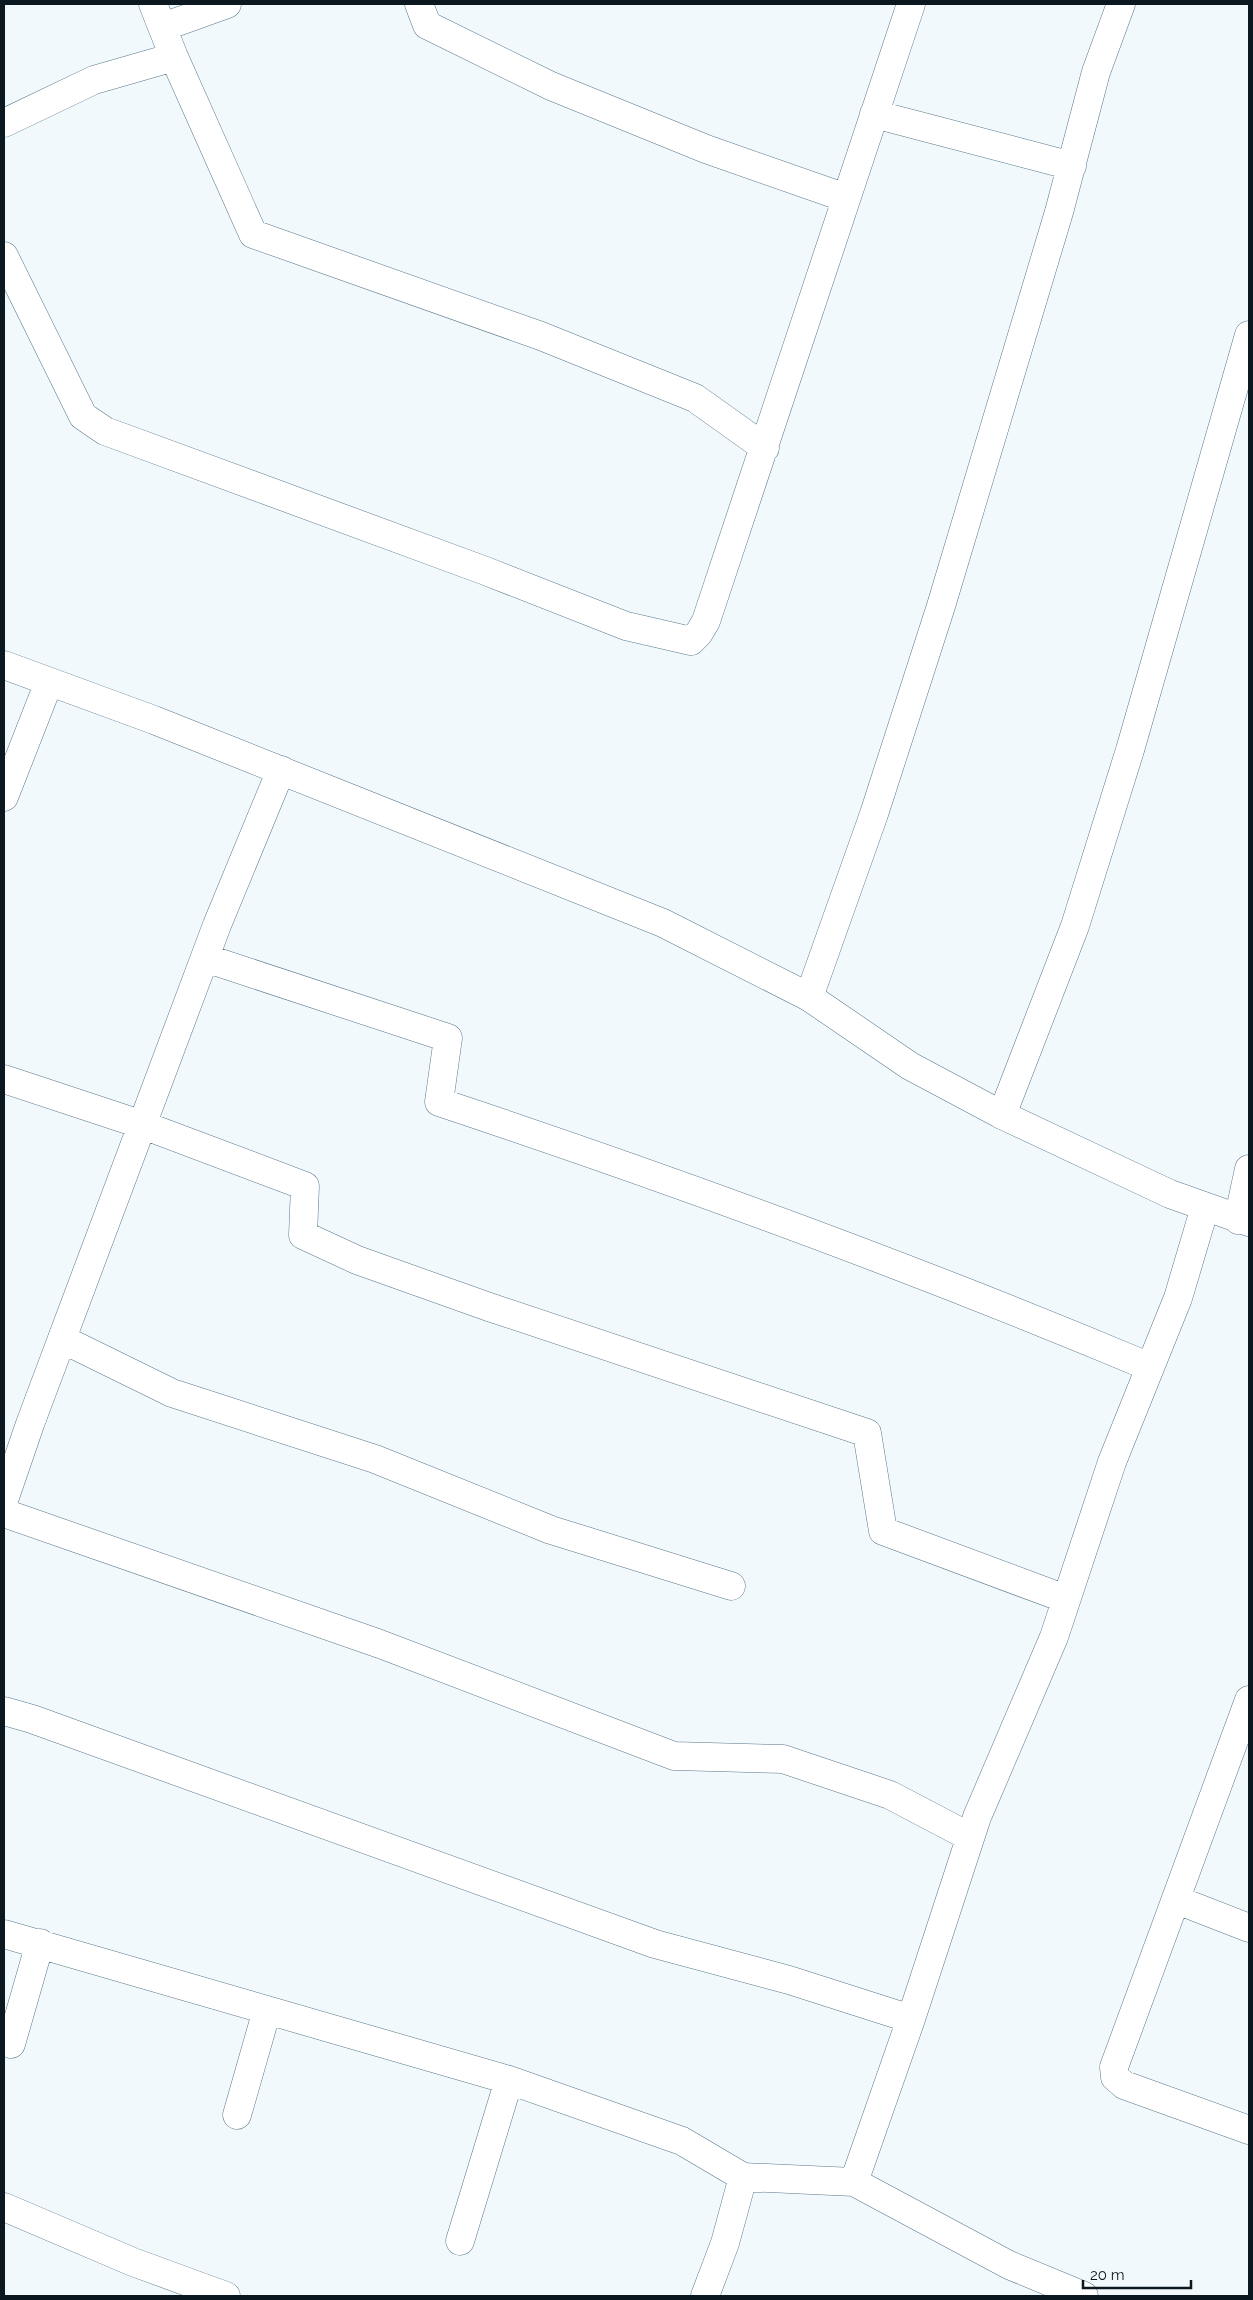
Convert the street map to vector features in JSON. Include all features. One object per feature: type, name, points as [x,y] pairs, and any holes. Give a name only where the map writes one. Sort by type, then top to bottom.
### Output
[{"type":"street","points":[[227,4],[158,16],[174,57],[253,234],[541,336],[695,398],[765,448]]},
{"type":"street","points":[[419,4],[427,25],[551,86],[706,149],[846,198]]},
{"type":"street","points":[[4,256],[83,416],[105,431],[483,570],[626,626],[691,641],[699,633],[706,621],[911,4]]},
{"type":"street","points":[[809,997],[874,814],[941,606],[1072,166],[1096,72],[1121,4]]},
{"type":"street","points":[[4,123],[94,80],[174,57]]},
{"type":"street","points":[[874,114],[1072,166]]},
{"type":"street","points":[[1002,1115],[1078,917],[1130,750],[1249,335]]},
{"type":"street","points":[[4,665],[281,770],[663,923],[809,997],[910,1066],[1002,1115],[1170,1194],[1244,1221],[1249,1169]]},
{"type":"street","points":[[4,797],[49,682]]},
{"type":"street","points":[[4,1500],[62,1339],[205,958],[281,770]]},
{"type":"street","points":[[205,958],[448,1038],[439,1102],[618,1161],[1011,1309],[1150,1367]]},
{"type":"street","points":[[4,1079],[143,1125],[305,1186],[303,1235],[357,1260],[507,1313],[868,1433],[883,1531],[1066,1599]]},
{"type":"street","points":[[854,2182],[911,2019],[980,1808],[1054,1637],[1112,1462],[1178,1298],[1205,1207]]},
{"type":"street","points":[[62,1339],[172,1393],[375,1460],[550,1530],[730,1586]]},
{"type":"street","points":[[4,1512],[371,1641],[674,1756],[783,1760],[890,1795],[970,1837]]},
{"type":"street","points":[[4,1711],[32,1719],[654,1944],[789,1980],[911,2019]]},
{"type":"street","points":[[1247,1713],[1232,1742],[1177,1900],[1114,2067],[1116,2077],[1124,2085],[1249,2130]]},
{"type":"street","points":[[1177,1900],[1249,1928]]},
{"type":"street","points":[[4,1934],[509,2080],[682,2141],[743,2177],[854,2182],[1009,2265],[1084,2296]]},
{"type":"street","points":[[11,2044],[40,1943]]},
{"type":"street","points":[[238,2115],[267,2010]]},
{"type":"street","points":[[460,2241],[509,2080]]},
{"type":"street","points":[[705,2296],[725,2243],[743,2177]]},
{"type":"street","points":[[4,2206],[133,2262],[226,2296]]}]
